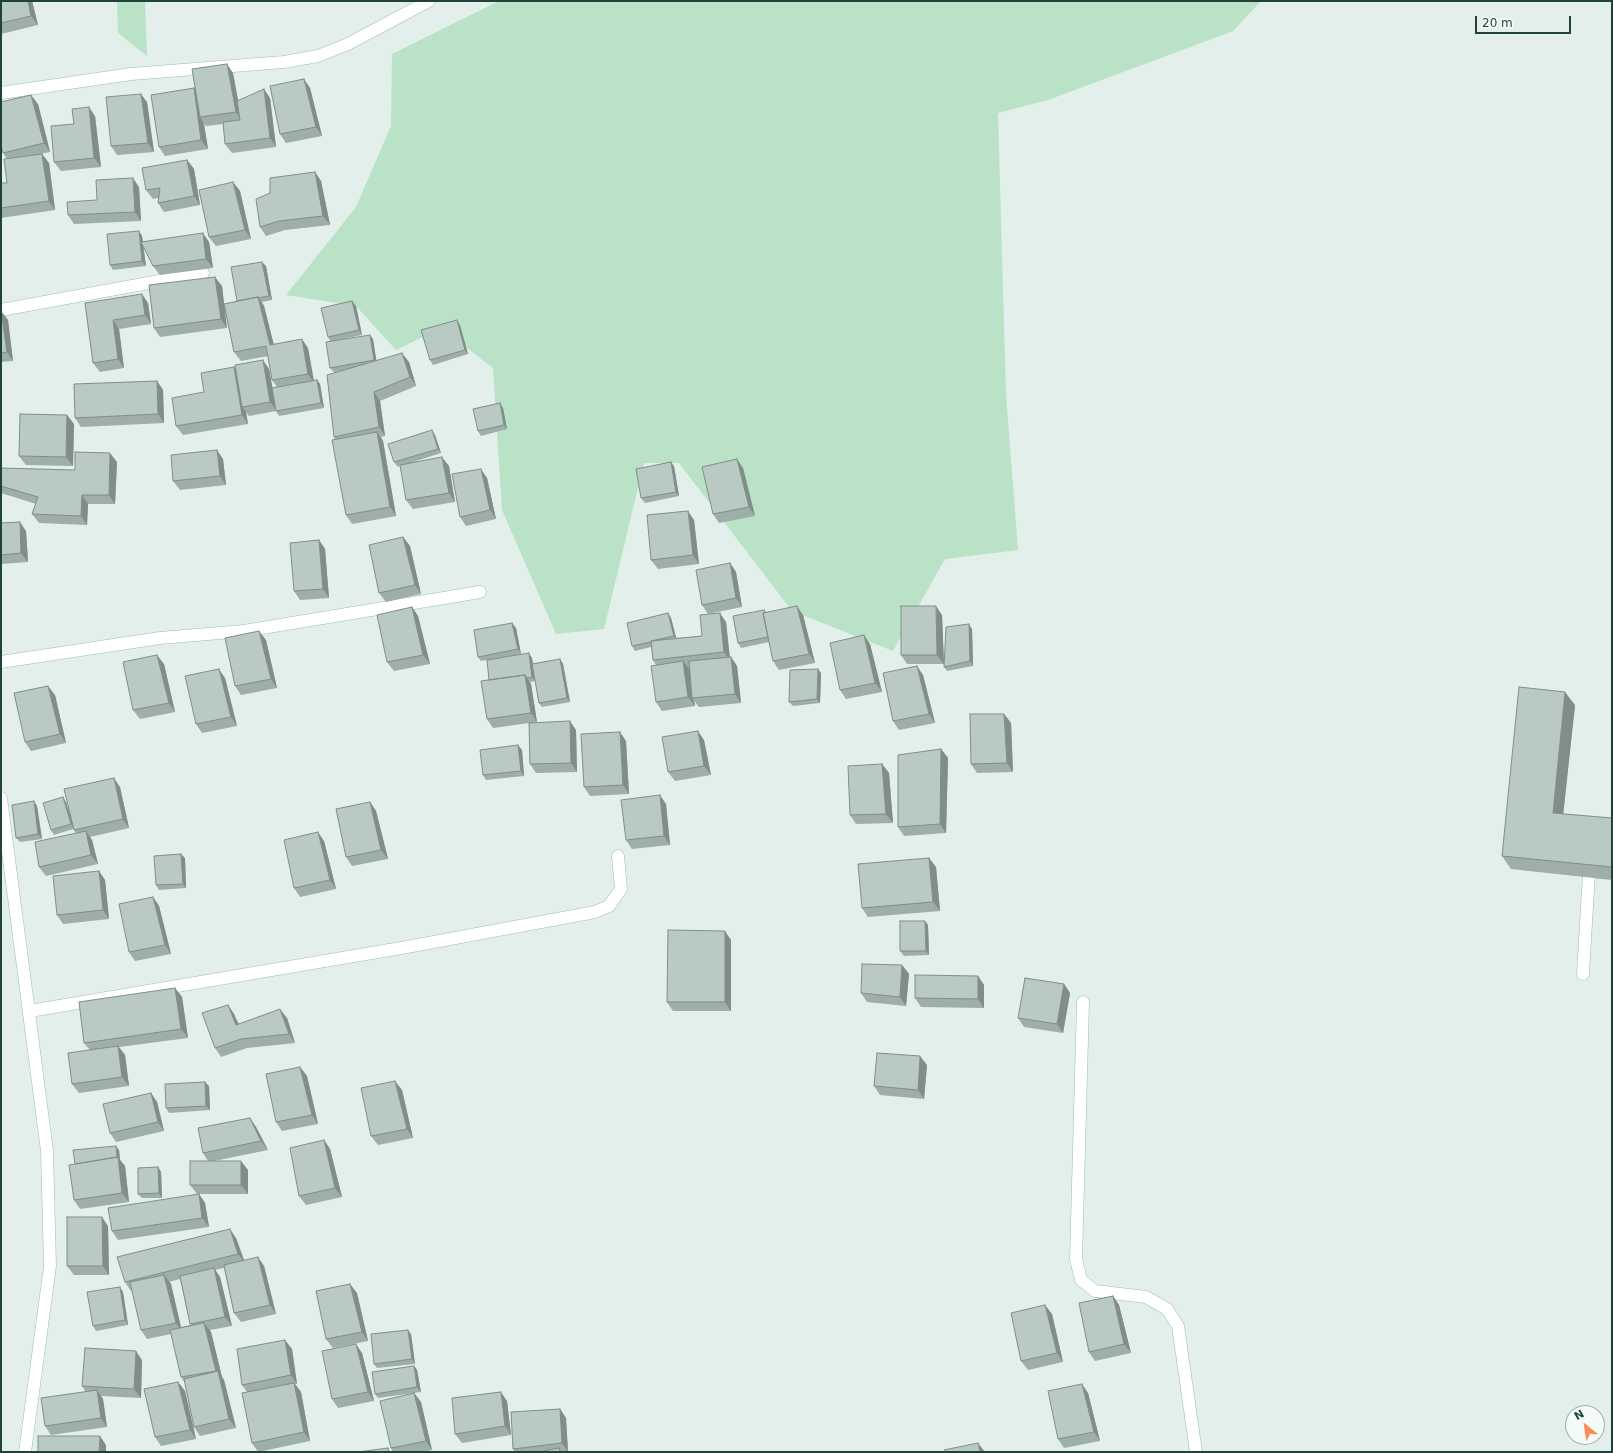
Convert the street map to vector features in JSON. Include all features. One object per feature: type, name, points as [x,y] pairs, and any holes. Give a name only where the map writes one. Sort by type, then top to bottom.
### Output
[{"type":"street","points":[[1,93],[131,74],[284,62],[318,56],[348,44],[429,1]]},
{"type":"street","points":[[1,310],[203,273]]},
{"type":"street","points":[[1,662],[160,638],[244,631],[480,592]]},
{"type":"street","points":[[1,798],[30,1011],[47,1151],[50,1266],[25,1452]]},
{"type":"street","points":[[30,1011],[407,947],[595,912],[609,906],[621,889],[618,856]]},
{"type":"street","points":[[1583,974],[1589,873],[1612,871]]},
{"type":"street","points":[[1083,1002],[1076,1259],[1081,1280],[1095,1291],[1146,1297],[1167,1309],[1178,1326],[1196,1452]]},
{"type":"green space","points":[[117,1],[145,1],[147,56],[118,33]]},
{"type":"green space","points":[[499,1],[1261,1],[1233,31],[1048,100],[998,113],[1006,395],[1018,550],[945,559],[893,651],[792,611],[679,463],[644,463],[604,629],[556,634],[502,510],[493,368],[441,328],[396,350],[356,306],[286,295],[356,207],[391,126],[392,54]]},
{"type":"building","points":[[1,1],[28,1],[31,16],[1,23]]},
{"type":"building","points":[[227,64],[236,112],[200,117],[192,69]]},
{"type":"building","points":[[304,79],[316,127],[280,134],[270,86]]},
{"type":"building","points":[[194,88],[201,140],[159,147],[151,95]]},
{"type":"building","points":[[264,89],[270,138],[225,144],[223,122],[240,120],[237,101]]},
{"type":"building","points":[[141,94],[148,143],[111,146],[106,97]]},
{"type":"building","points":[[31,95],[44,143],[3,153],[1,145],[1,102]]},
{"type":"building","points":[[89,107],[94,158],[54,162],[51,126],[74,124],[72,109]]},
{"type":"building","points":[[42,154],[49,201],[1,208],[1,183],[7,183],[4,159]]},
{"type":"building","points":[[187,160],[194,196],[158,203],[160,188],[146,190],[142,168]]},
{"type":"building","points":[[315,172],[323,216],[279,221],[260,227],[256,199],[270,193],[270,178]]},
{"type":"building","points":[[133,178],[135,212],[68,215],[67,202],[97,200],[96,180]]},
{"type":"building","points":[[233,182],[245,230],[209,237],[199,190]]},
{"type":"building","points":[[139,231],[142,261],[110,265],[107,234]]},
{"type":"building","points":[[203,233],[206,259],[153,266],[141,242]]},
{"type":"building","points":[[262,262],[269,296],[237,301],[231,267]]},
{"type":"building","points":[[215,277],[221,319],[154,328],[149,285]]},
{"type":"building","points":[[142,294],[145,315],[113,320],[118,359],[93,363],[85,303]]},
{"type":"building","points":[[258,297],[270,345],[302,339],[308,374],[272,380],[266,346],[234,352],[224,304]]},
{"type":"building","points":[[352,301],[359,330],[328,337],[321,308]]},
{"type":"building","points":[[1,311],[7,352],[1,353]]},
{"type":"building","points":[[457,320],[465,350],[430,360],[421,330]]},
{"type":"building","points":[[370,335],[374,360],[330,368],[326,342]]},
{"type":"building","points":[[402,353],[410,377],[374,392],[379,427],[334,437],[327,375]]},
{"type":"building","points":[[263,360],[270,402],[242,407],[235,365]]},
{"type":"building","points":[[234,367],[242,415],[176,426],[172,398],[204,392],[201,373]]},
{"type":"building","points":[[317,380],[321,403],[276,411],[272,388]]},
{"type":"building","points":[[157,381],[158,414],[75,418],[74,384]]},
{"type":"building","points":[[500,403],[504,425],[478,431],[473,409]]},
{"type":"building","points":[[20,414],[67,415],[66,457],[19,456]]},
{"type":"building","points":[[432,430],[438,449],[394,462],[388,444]]},
{"type":"building","points":[[377,432],[390,507],[346,515],[332,440]]},
{"type":"building","points":[[217,450],[220,476],[173,481],[171,455]]},
{"type":"building","points":[[75,452],[110,453],[109,495],[82,495],[81,516],[32,514],[38,497],[1,486],[1,468],[75,470]]},
{"type":"building","points":[[442,457],[449,493],[406,500],[400,465]]},
{"type":"building","points":[[737,459],[749,507],[713,514],[702,467]]},
{"type":"building","points":[[671,462],[676,492],[641,498],[636,469]]},
{"type":"building","points":[[481,469],[490,510],[460,517],[452,474]]},
{"type":"building","points":[[688,511],[693,555],[651,560],[647,515]]},
{"type":"building","points":[[20,522],[21,553],[1,555],[1,523]]},
{"type":"building","points":[[403,537],[415,585],[379,593],[369,545]]},
{"type":"building","points":[[319,540],[323,589],[294,591],[290,543]]},
{"type":"building","points":[[730,563],[736,598],[702,605],[696,570]]},
{"type":"building","points":[[797,606],[809,654],[773,661],[763,613]]},
{"type":"building","points":[[901,606],[936,606],[937,655],[901,655]]},
{"type":"building","points":[[412,607],[423,655],[387,662],[377,615]]},
{"type":"building","points":[[764,610],[765,612],[763,613],[768,637],[738,643],[733,616]]},
{"type":"building","points":[[668,613],[674,636],[632,646],[627,623]]},
{"type":"building","points":[[720,613],[724,652],[653,660],[651,641],[702,636],[700,615]]},
{"type":"building","points":[[512,623],[518,649],[478,657],[474,630]]},
{"type":"building","points":[[969,624],[970,661],[944,667],[946,627]]},
{"type":"building","points":[[259,631],[271,679],[235,686],[225,638]]},
{"type":"building","points":[[864,635],[875,683],[840,690],[830,643]]},
{"type":"building","points":[[529,653],[532,677],[527,678],[525,675],[489,680],[487,660]]},
{"type":"building","points":[[157,655],[169,703],[133,710],[123,662]]},
{"type":"building","points":[[731,657],[735,694],[692,698],[689,661]]},
{"type":"building","points":[[560,659],[567,698],[539,703],[532,664]]},
{"type":"building","points":[[683,661],[688,697],[656,702],[651,666]]},
{"type":"building","points":[[917,666],[929,714],[893,721],[883,673]]},
{"type":"building","points":[[219,669],[231,717],[196,724],[185,676]]},
{"type":"building","points":[[818,669],[817,699],[789,702],[790,670]]},
{"type":"building","points":[[525,675],[531,713],[487,719],[481,681]]},
{"type":"building","points":[[48,686],[60,734],[25,742],[14,693]]},
{"type":"building","points":[[1519,687],[1565,692],[1553,813],[1612,818],[1612,867],[1502,856]]},
{"type":"building","points":[[970,714],[1004,714],[1007,763],[971,764]]},
{"type":"building","points":[[570,721],[571,763],[530,764],[529,723]]},
{"type":"building","points":[[698,731],[704,766],[668,772],[662,737]]},
{"type":"building","points":[[620,732],[623,785],[584,787],[581,734]]},
{"type":"building","points":[[518,745],[521,771],[483,775],[480,750]]},
{"type":"building","points":[[941,749],[940,824],[898,827],[898,755]]},
{"type":"building","points":[[882,764],[886,814],[850,815],[848,766]]},
{"type":"building","points":[[114,778],[123,819],[74,830],[64,789]]},
{"type":"building","points":[[660,795],[664,836],[626,840],[621,800]]},
{"type":"building","points":[[63,797],[71,824],[51,830],[43,803]]},
{"type":"building","points":[[34,801],[38,834],[16,838],[12,805]]},
{"type":"building","points":[[370,802],[381,850],[346,857],[336,809]]},
{"type":"building","points":[[86,831],[91,855],[39,867],[35,842]]},
{"type":"building","points":[[318,832],[330,880],[294,888],[284,840]]},
{"type":"building","points":[[181,854],[183,884],[156,885],[154,856]]},
{"type":"building","points":[[929,858],[933,902],[862,908],[858,864]]},
{"type":"building","points":[[99,871],[103,910],[57,915],[53,876]]},
{"type":"building","points":[[153,897],[165,945],[129,952],[119,904]]},
{"type":"building","points":[[900,921],[925,921],[926,951],[900,951]]},
{"type":"building","points":[[668,930],[725,931],[725,1002],[667,1002]]},
{"type":"building","points":[[862,964],[902,965],[900,997],[861,993]]},
{"type":"building","points":[[915,975],[978,976],[978,999],[915,998]]},
{"type":"building","points":[[1025,978],[1064,984],[1057,1024],[1018,1018]]},
{"type":"building","points":[[175,988],[181,1029],[84,1043],[79,1002]]},
{"type":"building","points":[[228,1005],[236,1025],[280,1009],[289,1034],[241,1039],[215,1048],[202,1013]]},
{"type":"building","points":[[118,1046],[122,1077],[72,1084],[68,1053]]},
{"type":"building","points":[[877,1053],[920,1056],[918,1090],[874,1086]]},
{"type":"building","points":[[300,1067],[312,1115],[276,1122],[266,1074]]},
{"type":"building","points":[[395,1081],[407,1129],[371,1136],[361,1088]]},
{"type":"building","points":[[205,1082],[206,1106],[166,1108],[165,1084]]},
{"type":"building","points":[[151,1093],[158,1122],[110,1133],[103,1104]]},
{"type":"building","points":[[250,1118],[261,1141],[203,1153],[198,1128]]},
{"type":"building","points":[[324,1140],[335,1188],[299,1196],[290,1148]]},
{"type":"building","points":[[116,1146],[117,1157],[75,1164],[73,1150]]},
{"type":"building","points":[[118,1157],[122,1193],[74,1200],[69,1165]]},
{"type":"building","points":[[190,1161],[241,1161],[241,1185],[190,1185]]},
{"type":"building","points":[[158,1167],[159,1193],[138,1194],[138,1168]]},
{"type":"building","points":[[199,1194],[202,1218],[112,1231],[108,1208]]},
{"type":"building","points":[[67,1217],[102,1217],[103,1266],[67,1266]]},
{"type":"building","points":[[230,1229],[238,1254],[125,1282],[117,1257]]},
{"type":"building","points":[[258,1257],[270,1305],[234,1313],[224,1265]]},
{"type":"building","points":[[214,1268],[225,1317],[190,1324],[180,1276]]},
{"type":"building","points":[[164,1275],[176,1323],[141,1330],[130,1282]]},
{"type":"building","points":[[350,1284],[362,1332],[326,1339],[316,1291]]},
{"type":"building","points":[[120,1287],[125,1320],[93,1326],[87,1292]]},
{"type":"building","points":[[1113,1296],[1124,1344],[1089,1352],[1079,1303]]},
{"type":"building","points":[[1045,1305],[1057,1353],[1021,1361],[1011,1313]]},
{"type":"building","points":[[204,1323],[216,1371],[181,1377],[170,1330]]},
{"type":"building","points":[[408,1330],[412,1359],[374,1364],[371,1334]]},
{"type":"building","points":[[285,1340],[291,1375],[242,1385],[237,1349]]},
{"type":"building","points":[[356,1344],[368,1392],[332,1399],[322,1351]]},
{"type":"building","points":[[85,1348],[136,1351],[134,1389],[82,1386]]},
{"type":"building","points":[[414,1366],[417,1387],[375,1394],[372,1372]]},
{"type":"building","points":[[218,1371],[229,1419],[194,1427],[184,1379]]},
{"type":"building","points":[[178,1382],[190,1430],[155,1437],[144,1389]]},
{"type":"building","points":[[294,1383],[304,1432],[252,1443],[242,1393]]},
{"type":"building","points":[[1082,1384],[1094,1432],[1058,1439],[1048,1391]]},
{"type":"building","points":[[97,1390],[101,1418],[45,1426],[41,1398]]},
{"type":"building","points":[[501,1392],[505,1426],[455,1434],[452,1398]]},
{"type":"building","points":[[414,1393],[426,1441],[391,1448],[380,1401]]},
{"type":"building","points":[[560,1409],[562,1443],[513,1449],[511,1412]]},
{"type":"building","points":[[38,1436],[100,1436],[99,1452],[38,1452]]},
{"type":"building","points":[[978,1443],[980,1452],[945,1452],[944,1450]]},
{"type":"building","points":[[388,1448],[389,1452],[358,1452]]},
{"type":"building","points":[[559,1448],[560,1452],[539,1452]]}]
